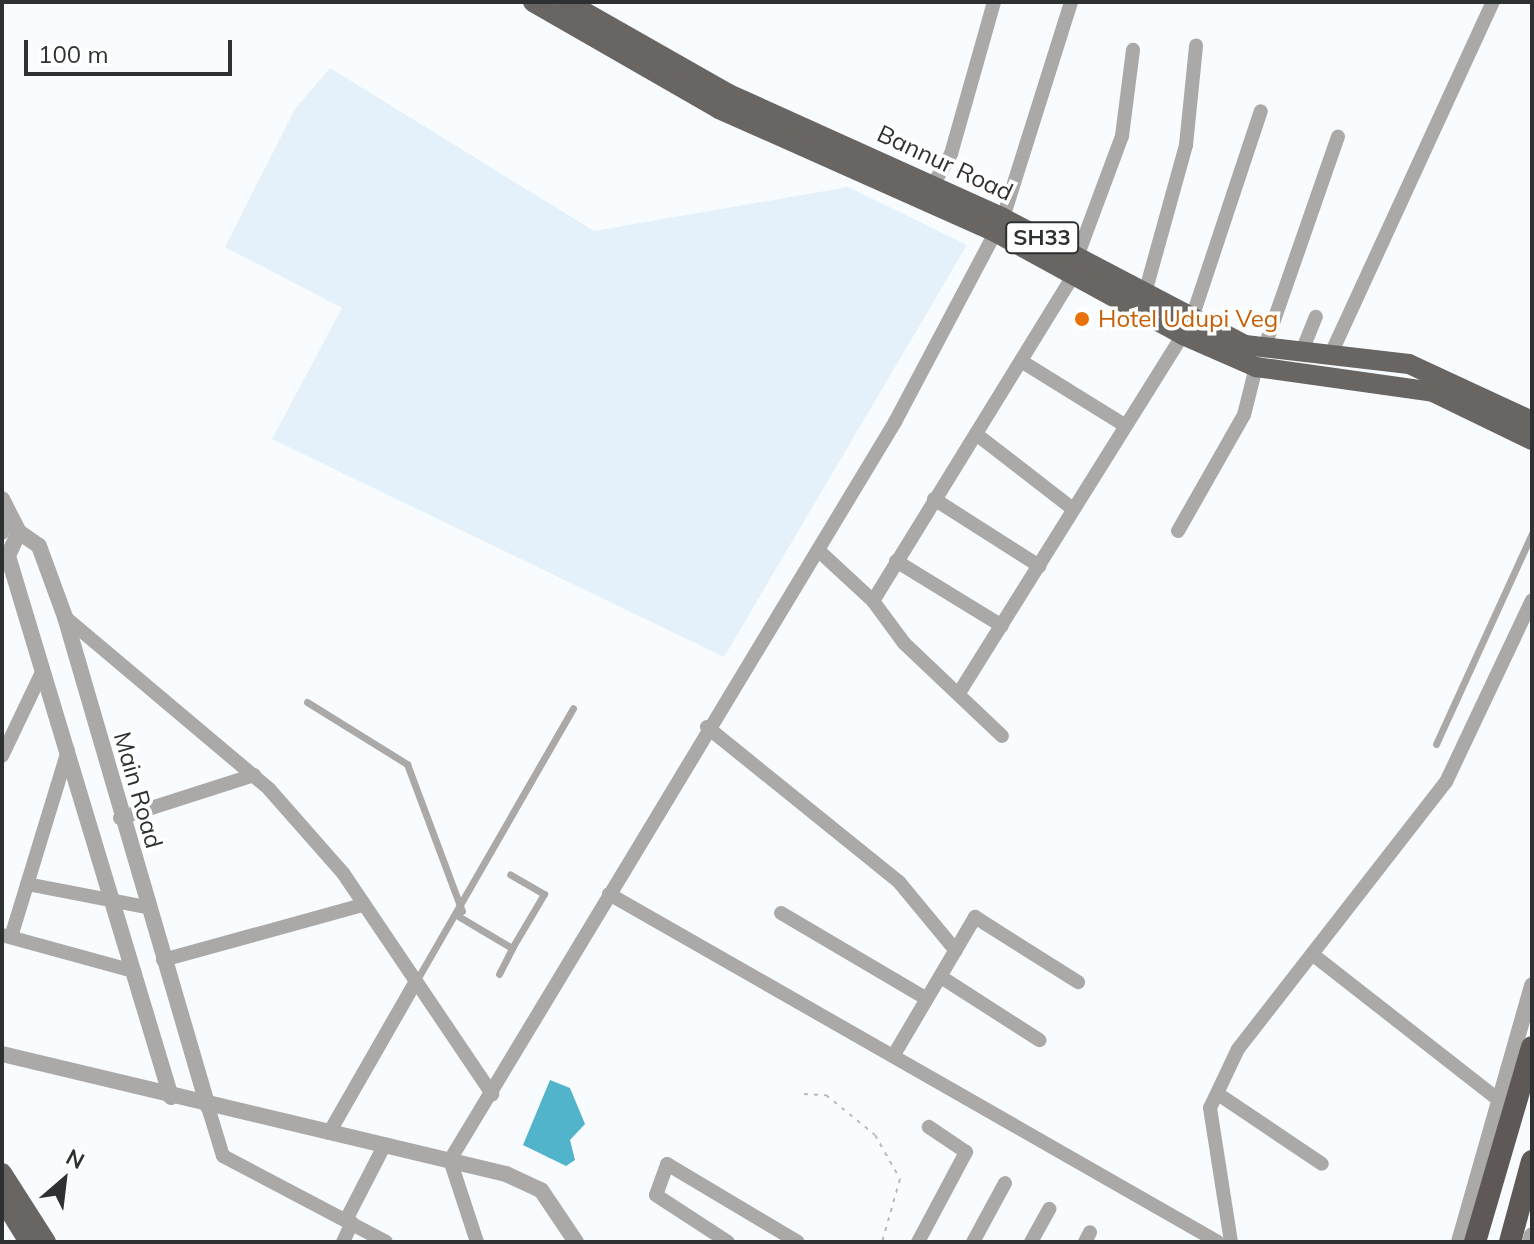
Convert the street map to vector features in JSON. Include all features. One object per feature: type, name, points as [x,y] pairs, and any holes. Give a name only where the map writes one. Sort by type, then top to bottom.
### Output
[{"type":"highway","points":[[1475,1242],[1532,1047]]},
{"type":"highway","points":[[1510,1242],[1532,1161]]},
{"type":"main road","points":[[533,2],[719,109],[999,225]]},
{"type":"main road","name":"Bannur Road","points":[[567,2],[729,94],[933,185],[1075,266],[1145,293],[1187,328],[1260,358],[1302,351],[1409,364],[1532,421]]},
{"type":"main road","points":[[1075,266],[1187,328]]},
{"type":"main road","points":[[1260,358],[1433,392],[1532,440]]},
{"type":"main road","points":[[2,1173],[46,1242]]},
{"type":"main road","points":[[2,1198],[29,1242]]},
{"type":"street","points":[[933,185],[951,154],[994,2]]},
{"type":"street","points":[[450,1160],[492,1094],[707,727],[818,550],[999,225],[1071,2]]},
{"type":"street","points":[[1330,356],[1493,2]]},
{"type":"street","points":[[1145,293],[1186,145],[1196,46]]},
{"type":"street","points":[[873,601],[1021,361],[1075,266],[1122,136],[1133,50]]},
{"type":"street","points":[[959,693],[1187,328],[1261,111]]},
{"type":"street","points":[[1178,531],[1244,415],[1260,358],[1338,137]]},
{"type":"street","points":[[1302,351],[1316,317]]},
{"type":"street","points":[[1021,361],[1126,426]]},
{"type":"street","points":[[976,434],[1073,509]]},
{"type":"street","name":"Main Road","points":[[2,499],[10,516],[10,532],[39,546],[65,617],[120,818],[208,1107]]},
{"type":"street","points":[[934,499],[1039,566]]},
{"type":"street","points":[[10,532],[8,556],[171,1097]]},
{"type":"street","points":[[818,550],[873,601],[1002,736]]},
{"type":"street","points":[[896,561],[1002,626]]},
{"type":"street","points":[[1231,1242],[1210,1108],[1238,1049],[1446,782],[1532,600]]},
{"type":"street","points":[[65,617],[254,775],[363,905],[492,1094]]},
{"type":"street","points":[[2,756],[43,670]]},
{"type":"street","points":[[707,727],[899,882],[956,951]]},
{"type":"street","points":[[68,750],[27,884],[6,936],[134,971]]},
{"type":"street","points":[[120,818],[254,775]]},
{"type":"street","points":[[27,884],[147,907]]},
{"type":"street","points":[[609,894],[895,1053],[1218,1242]]},
{"type":"street","points":[[163,960],[363,905]]},
{"type":"street","points":[[781,913],[927,999]]},
{"type":"street","points":[[895,1053],[975,917],[1078,982]]},
{"type":"street","points":[[1312,954],[1499,1100]]},
{"type":"street","points":[[941,977],[1039,1040]]},
{"type":"street","points":[[329,1133],[415,983]]},
{"type":"street","points":[[1459,1242],[1532,985]]},
{"type":"street","points":[[2,1054],[208,1107],[450,1160],[541,1190],[576,1242]]},
{"type":"street","points":[[1218,1094],[1322,1164]]},
{"type":"street","points":[[208,1107],[223,1156],[386,1242]]},
{"type":"street","points":[[918,1242],[966,1152],[929,1127]]},
{"type":"street","points":[[343,1242],[349,1221],[384,1146]]},
{"type":"street","points":[[450,1160],[477,1242]]},
{"type":"street","points":[[728,1242],[656,1195],[667,1164],[798,1242]]},
{"type":"street","points":[[973,1242],[1005,1183]]},
{"type":"street","points":[[1031,1242],[1049,1209]]},
{"type":"street","points":[[1530,1242],[1532,1235]]},
{"type":"lane","points":[[1436,744],[1532,533]]},
{"type":"lane","points":[[307,702],[407,764],[460,914],[512,948]]},
{"type":"lane","points":[[415,983],[460,914],[573,708]]},
{"type":"lane","points":[[499,974],[544,894],[510,874]]},
{"type":"path","points":[[804,1094],[826,1095],[875,1135],[900,1179],[882,1242]]},
{"type":"shaded area","points":[[330,68],[594,231],[848,187],[967,245],[724,657],[272,439],[342,308],[225,247],[295,109]]},
{"type":"water","points":[[550,1080],[570,1088],[585,1124],[570,1140],[575,1160],[566,1166],[523,1145]]},
{"type":"place","name":"Hotel Udupi Veg","points":[[1082,319]]}]
